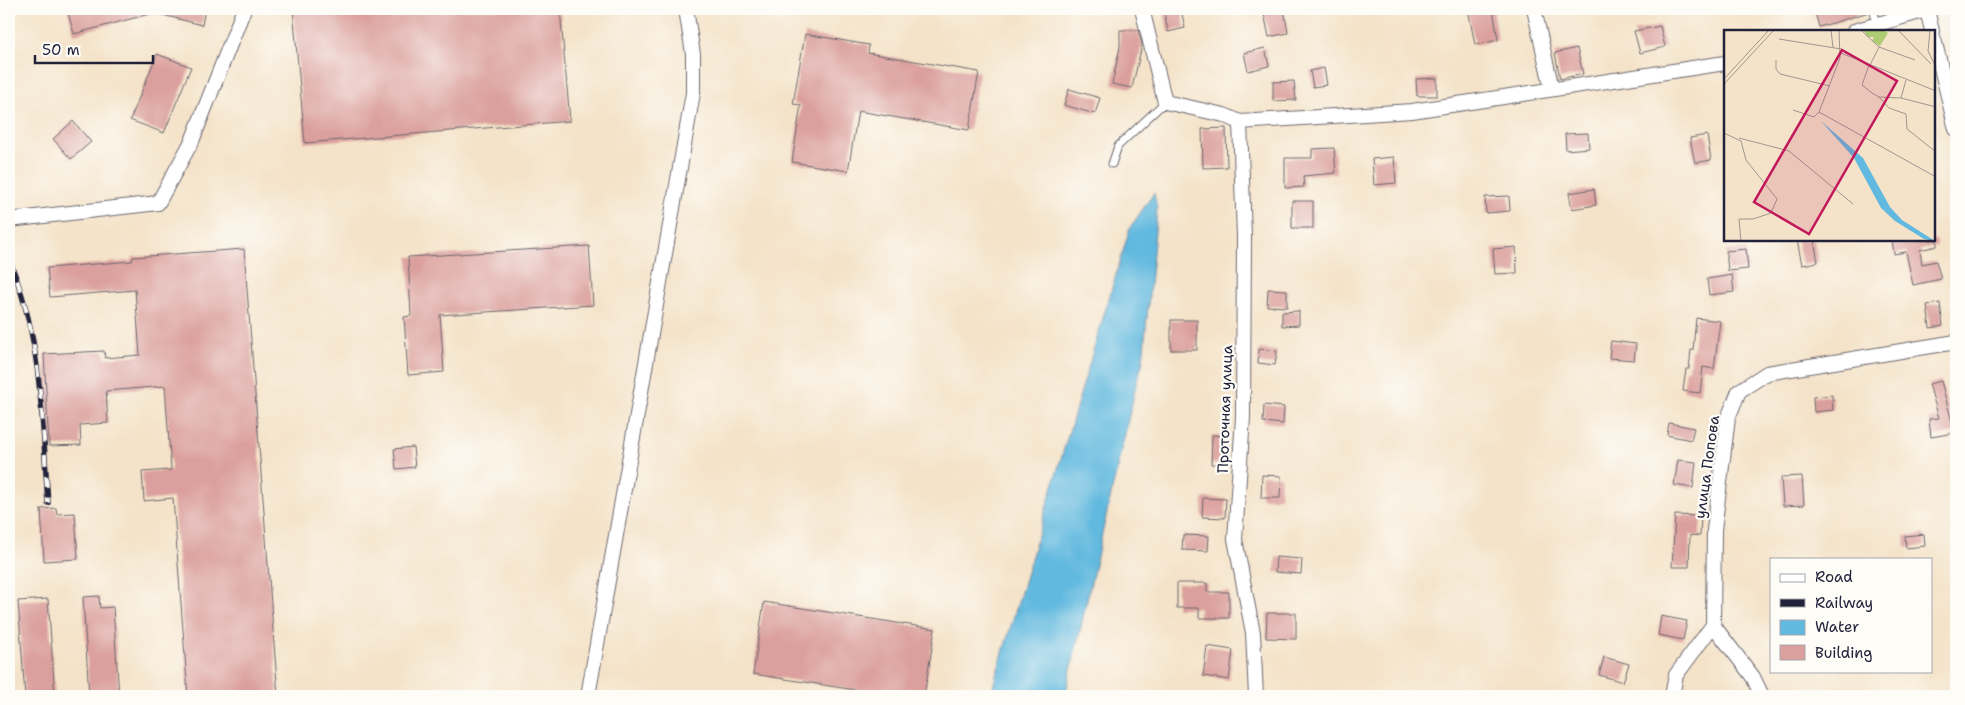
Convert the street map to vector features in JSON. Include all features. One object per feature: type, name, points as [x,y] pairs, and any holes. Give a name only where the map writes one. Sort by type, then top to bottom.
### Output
[{"type":"street","points":[[9,220],[158,203],[192,141],[244,9]]},
{"type":"street","points":[[588,696],[693,93],[693,54],[686,9]]},
{"type":"street","points":[[1142,9],[1165,102],[1224,115],[1240,122],[1412,110],[1724,63]]},
{"type":"street","points":[[1534,9],[1552,89]]},
{"type":"street","points":[[1858,30],[1929,9],[1932,30]]},
{"type":"street","points":[[1935,43],[1956,129]]},
{"type":"street","name":"Проточная улица","points":[[1240,122],[1244,237],[1243,417],[1236,538],[1252,633],[1256,696]]},
{"type":"street","name":"улица Попова","points":[[1713,625],[1714,530],[1728,418],[1739,391],[1767,373],[1956,342]]},
{"type":"street","points":[[1672,696],[1676,675],[1713,625],[1753,678],[1762,696]]},
{"type":"lane","points":[[1874,9],[1876,26]]},
{"type":"lane","points":[[1112,164],[1118,146],[1165,102]]},
{"type":"water","points":[[1154,193],[1157,209],[1143,361],[1065,696],[990,696],[1130,228]]},
{"type":"building","points":[[67,9],[152,9],[153,13],[74,34]]},
{"type":"building","points":[[156,9],[205,9],[202,25],[155,13]]},
{"type":"building","points":[[293,9],[560,9],[570,121],[305,143]]},
{"type":"building","points":[[1181,9],[1185,28],[1168,32],[1164,12]]},
{"type":"building","points":[[1263,9],[1284,9],[1288,33],[1269,37]]},
{"type":"building","points":[[1468,9],[1493,9],[1498,40],[1475,45]]},
{"type":"building","points":[[1814,9],[1869,9],[1869,12],[1819,27]]},
{"type":"building","points":[[1660,26],[1665,47],[1640,53],[1634,31]]},
{"type":"building","points":[[1120,30],[1138,30],[1142,45],[1132,88],[1112,84],[1120,47]]},
{"type":"building","points":[[805,34],[869,45],[868,53],[979,72],[969,130],[858,111],[848,171],[792,162],[801,105],[793,104]]},
{"type":"building","points":[[1265,48],[1269,66],[1248,71],[1244,53]]},
{"type":"building","points":[[1577,48],[1583,74],[1560,79],[1555,53]]},
{"type":"building","points":[[157,54],[191,67],[164,133],[130,120]]},
{"type":"building","points":[[1324,68],[1327,85],[1313,87],[1310,71]]},
{"type":"building","points":[[1437,78],[1437,96],[1417,96],[1416,79]]},
{"type":"building","points":[[1294,81],[1296,100],[1273,101],[1273,82]]},
{"type":"building","points":[[1069,89],[1100,98],[1095,114],[1064,105]]},
{"type":"building","points":[[73,121],[91,142],[71,159],[53,139]]},
{"type":"building","points":[[1226,128],[1227,167],[1203,168],[1202,129]]},
{"type":"building","points":[[1588,133],[1589,148],[1566,150],[1565,134]]},
{"type":"building","points":[[1707,135],[1711,160],[1695,163],[1690,138]]},
{"type":"building","points":[[1334,148],[1336,173],[1303,176],[1304,187],[1285,188],[1285,158],[1312,158],[1312,149]]},
{"type":"building","points":[[1394,157],[1396,183],[1374,185],[1372,159]]},
{"type":"building","points":[[1594,189],[1596,205],[1572,209],[1569,193]]},
{"type":"building","points":[[1509,196],[1510,211],[1486,213],[1485,197]]},
{"type":"building","points":[[1292,201],[1313,201],[1313,228],[1292,228]]},
{"type":"building","points":[[1937,240],[1937,246],[1920,250],[1922,264],[1936,261],[1941,279],[1913,285],[1906,252],[1894,254],[1892,241]]},
{"type":"building","points":[[1797,241],[1814,241],[1818,262],[1802,265]]},
{"type":"building","points":[[589,246],[593,305],[440,315],[444,372],[408,375],[404,317],[411,316],[408,257]]},
{"type":"building","points":[[1516,247],[1517,273],[1495,274],[1493,249]]},
{"type":"building","points":[[244,249],[278,696],[188,696],[173,498],[144,501],[142,472],[171,470],[165,386],[106,391],[108,423],[80,425],[81,445],[49,446],[44,354],[104,351],[105,358],[140,355],[135,290],[50,297],[47,268],[132,261],[133,257]]},
{"type":"building","points":[[1746,249],[1748,269],[1728,271],[1726,251]]},
{"type":"building","points":[[1732,275],[1734,292],[1709,295],[1707,279]]},
{"type":"building","points":[[1268,289],[1287,290],[1287,307],[1267,306]]},
{"type":"building","points":[[1940,303],[1943,326],[1930,328],[1927,305]]},
{"type":"building","points":[[1299,311],[1299,325],[1282,326],[1282,312]]},
{"type":"building","points":[[1696,318],[1720,321],[1714,369],[1703,367],[1700,393],[1683,391],[1686,369],[1689,369],[1691,350],[1693,350]]},
{"type":"building","points":[[1171,320],[1197,320],[1197,350],[1171,350]]},
{"type":"building","points":[[1611,341],[1636,344],[1634,360],[1609,358]]},
{"type":"building","points":[[1259,349],[1277,351],[1275,365],[1258,363]]},
{"type":"building","points":[[1941,381],[1955,433],[1931,437],[1929,419],[1939,418],[1929,384]]},
{"type":"building","points":[[1832,395],[1833,410],[1814,412],[1813,397]]},
{"type":"building","points":[[1264,405],[1284,407],[1283,424],[1263,422]]},
{"type":"building","points":[[1669,423],[1694,428],[1691,440],[1667,435]]},
{"type":"building","points":[[1212,435],[1227,436],[1226,464],[1211,464]]},
{"type":"building","points":[[413,447],[415,467],[396,469],[394,449]]},
{"type":"building","points":[[1678,460],[1696,462],[1693,488],[1674,485]]},
{"type":"building","points":[[1262,475],[1281,476],[1280,498],[1261,498]]},
{"type":"building","points":[[1802,476],[1804,505],[1783,506],[1781,477]]},
{"type":"building","points":[[1203,498],[1226,499],[1225,518],[1202,517]]},
{"type":"building","points":[[56,508],[57,514],[75,513],[78,559],[44,561],[41,509]]},
{"type":"building","points":[[1675,515],[1701,516],[1700,536],[1690,535],[1689,567],[1672,567]]},
{"type":"building","points":[[1924,534],[1925,546],[1906,548],[1905,536]]},
{"type":"building","points":[[1183,535],[1209,536],[1208,551],[1182,550]]},
{"type":"building","points":[[1276,557],[1302,559],[1301,574],[1275,572]]},
{"type":"building","points":[[1177,583],[1207,583],[1207,592],[1229,592],[1229,618],[1199,618],[1199,608],[1177,608]]},
{"type":"building","points":[[99,596],[100,608],[113,607],[119,696],[89,696],[83,597]]},
{"type":"building","points":[[48,599],[55,696],[25,696],[18,601]]},
{"type":"building","points":[[764,602],[935,629],[924,696],[894,696],[753,674]]},
{"type":"building","points":[[1267,613],[1296,613],[1296,639],[1266,638]]},
{"type":"building","points":[[1661,616],[1687,621],[1683,640],[1658,635]]},
{"type":"building","points":[[1207,646],[1233,650],[1229,680],[1203,676]]},
{"type":"building","points":[[1604,657],[1629,664],[1623,682],[1599,675]]},
{"type":"railway","points":[[9,260],[28,318],[39,379],[48,503]]}]
